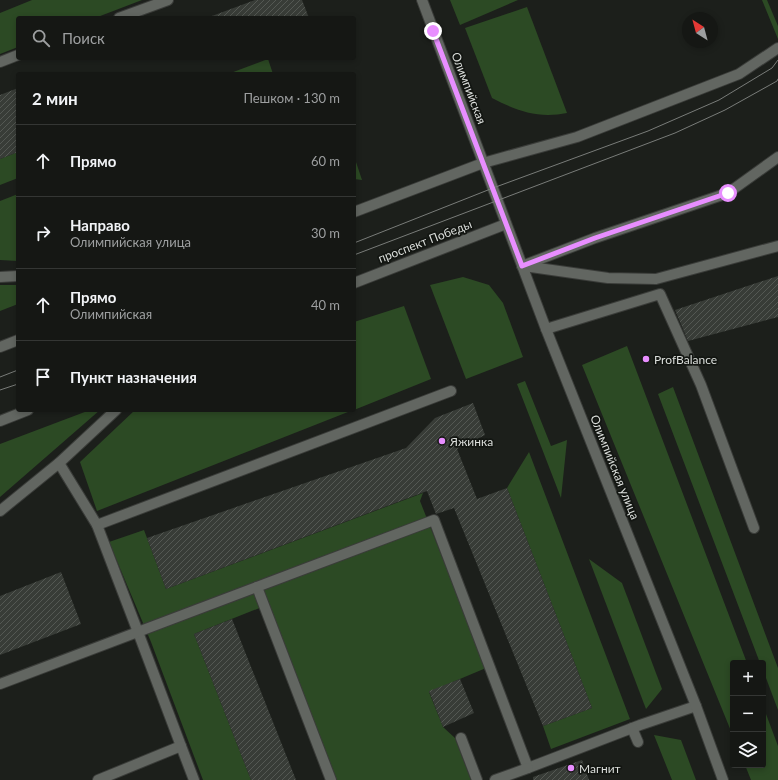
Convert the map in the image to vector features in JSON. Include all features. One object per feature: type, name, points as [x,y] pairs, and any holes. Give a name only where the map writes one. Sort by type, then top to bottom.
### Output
[{"type":"main road","points":[[124,16],[168,0]]},
{"type":"main road","name":"Олимпийская","points":[[422,0],[483,163]]},
{"type":"main road","points":[[356,211],[483,163],[577,137],[740,74],[778,48]]},
{"type":"main road","points":[[0,62],[16,56]]},
{"type":"main road","points":[[522,266],[595,238],[728,193],[778,157]]},
{"type":"main road","name":"Олимпийская улица","points":[[483,163],[546,329],[696,706],[723,780]]},
{"type":"main road","name":"проспект Победы","points":[[356,282],[506,224]]},
{"type":"main road","points":[[522,266],[608,278],[656,279],[778,246]]},
{"type":"main road","points":[[0,277],[16,276]]},
{"type":"main road","points":[[546,329],[660,294],[701,385],[754,528]]},
{"type":"main road","points":[[0,347],[16,341]]},
{"type":"main road","points":[[97,525],[451,391]]},
{"type":"main road","points":[[0,421],[23,412]]},
{"type":"main road","points":[[0,511],[60,463],[114,412]]},
{"type":"main road","points":[[60,463],[97,525],[194,780]]},
{"type":"main road","points":[[0,684],[434,520],[528,768]]},
{"type":"main road","points":[[257,587],[331,780]]},
{"type":"main road","points":[[495,780],[632,728],[696,706]]},
{"type":"main road","points":[[632,728],[638,742]]},
{"type":"main road","points":[[461,738],[477,780]]},
{"type":"main road","points":[[98,780],[181,746]]},
{"type":"green space","points":[[32,0],[142,0],[100,16],[16,16],[16,48],[0,54],[0,13]]},
{"type":"green space","points":[[450,0],[518,0],[460,25]]},
{"type":"green space","points":[[762,0],[767,0],[778,26],[778,39]]},
{"type":"green space","points":[[527,7],[567,113],[548,115],[533,114],[492,98],[465,28]]},
{"type":"green space","points":[[268,60],[272,72],[233,72]]},
{"type":"green space","points":[[16,153],[16,179],[0,185],[0,159]]},
{"type":"green space","points":[[356,162],[362,180],[356,179]]},
{"type":"green space","points":[[16,195],[16,261],[0,260],[0,201]]},
{"type":"green space","points":[[463,277],[489,285],[503,303],[523,357],[466,379],[430,285]]},
{"type":"green space","points":[[0,285],[16,285],[16,305],[0,311]]},
{"type":"green space","points":[[404,306],[431,379],[356,409],[356,321]]},
{"type":"green space","points":[[627,346],[746,660],[730,660],[730,729],[582,365]]},
{"type":"green space","points":[[525,381],[551,446],[567,440],[561,498],[517,384]]},
{"type":"green space","points":[[673,387],[778,668],[778,710],[766,678],[766,660],[759,660],[658,394]]},
{"type":"green space","points":[[85,412],[98,412],[0,497],[0,444]]},
{"type":"green space","points":[[133,412],[348,412],[97,511],[80,462]]},
{"type":"green space","points":[[529,452],[630,719],[551,749],[543,726],[592,708],[507,488]]},
{"type":"green space","points":[[423,493],[420,501],[486,668],[429,692],[443,727],[455,738],[471,780],[335,780],[267,605],[194,634],[251,780],[203,780],[151,642],[109,542],[144,530],[166,589]]},
{"type":"green space","points":[[589,559],[622,583],[662,689],[646,709]]},
{"type":"green space","points":[[766,714],[778,746],[778,780],[751,780],[746,768],[766,768]]},
{"type":"green space","points":[[654,735],[681,740],[696,780],[672,780]]},
{"type":"building","points":[[255,0],[302,0],[308,16],[212,16]]},
{"type":"building","points":[[16,89],[16,153],[0,159],[0,95]]},
{"type":"building","points":[[778,276],[778,317],[688,341],[675,310]]},
{"type":"building","points":[[473,403],[485,435],[457,449],[477,499],[507,488],[592,708],[543,726],[454,508],[436,514],[427,491],[166,589],[147,538],[406,448],[435,418]]},
{"type":"building","points":[[61,572],[81,624],[0,655],[0,596]]},
{"type":"building","points":[[232,619],[296,780],[251,780],[194,634]]},
{"type":"building","points":[[460,679],[474,713],[443,727],[429,691]]},
{"type":"building","name":"Магнит","points":[[582,760],[589,780],[533,780],[533,777]]},
{"type":"tram line","points":[[356,242],[493,188],[648,131],[719,100],[772,68],[778,60]]},
{"type":"tram line","points":[[356,254],[675,133],[725,110],[777,81],[778,79]]},
{"type":"tram line","points":[[0,377],[16,371]]},
{"type":"tram line","points":[[0,390],[16,385]]},
{"type":"place","name":"ProfBalance","points":[[646,359]]},
{"type":"place","name":"Яжинка","points":[[442,441]]},
{"type":"place","name":"Магнит","points":[[571,768]]},
{"type":"route","points":[[433,31],[522,266],[595,238],[728,193]]}]
